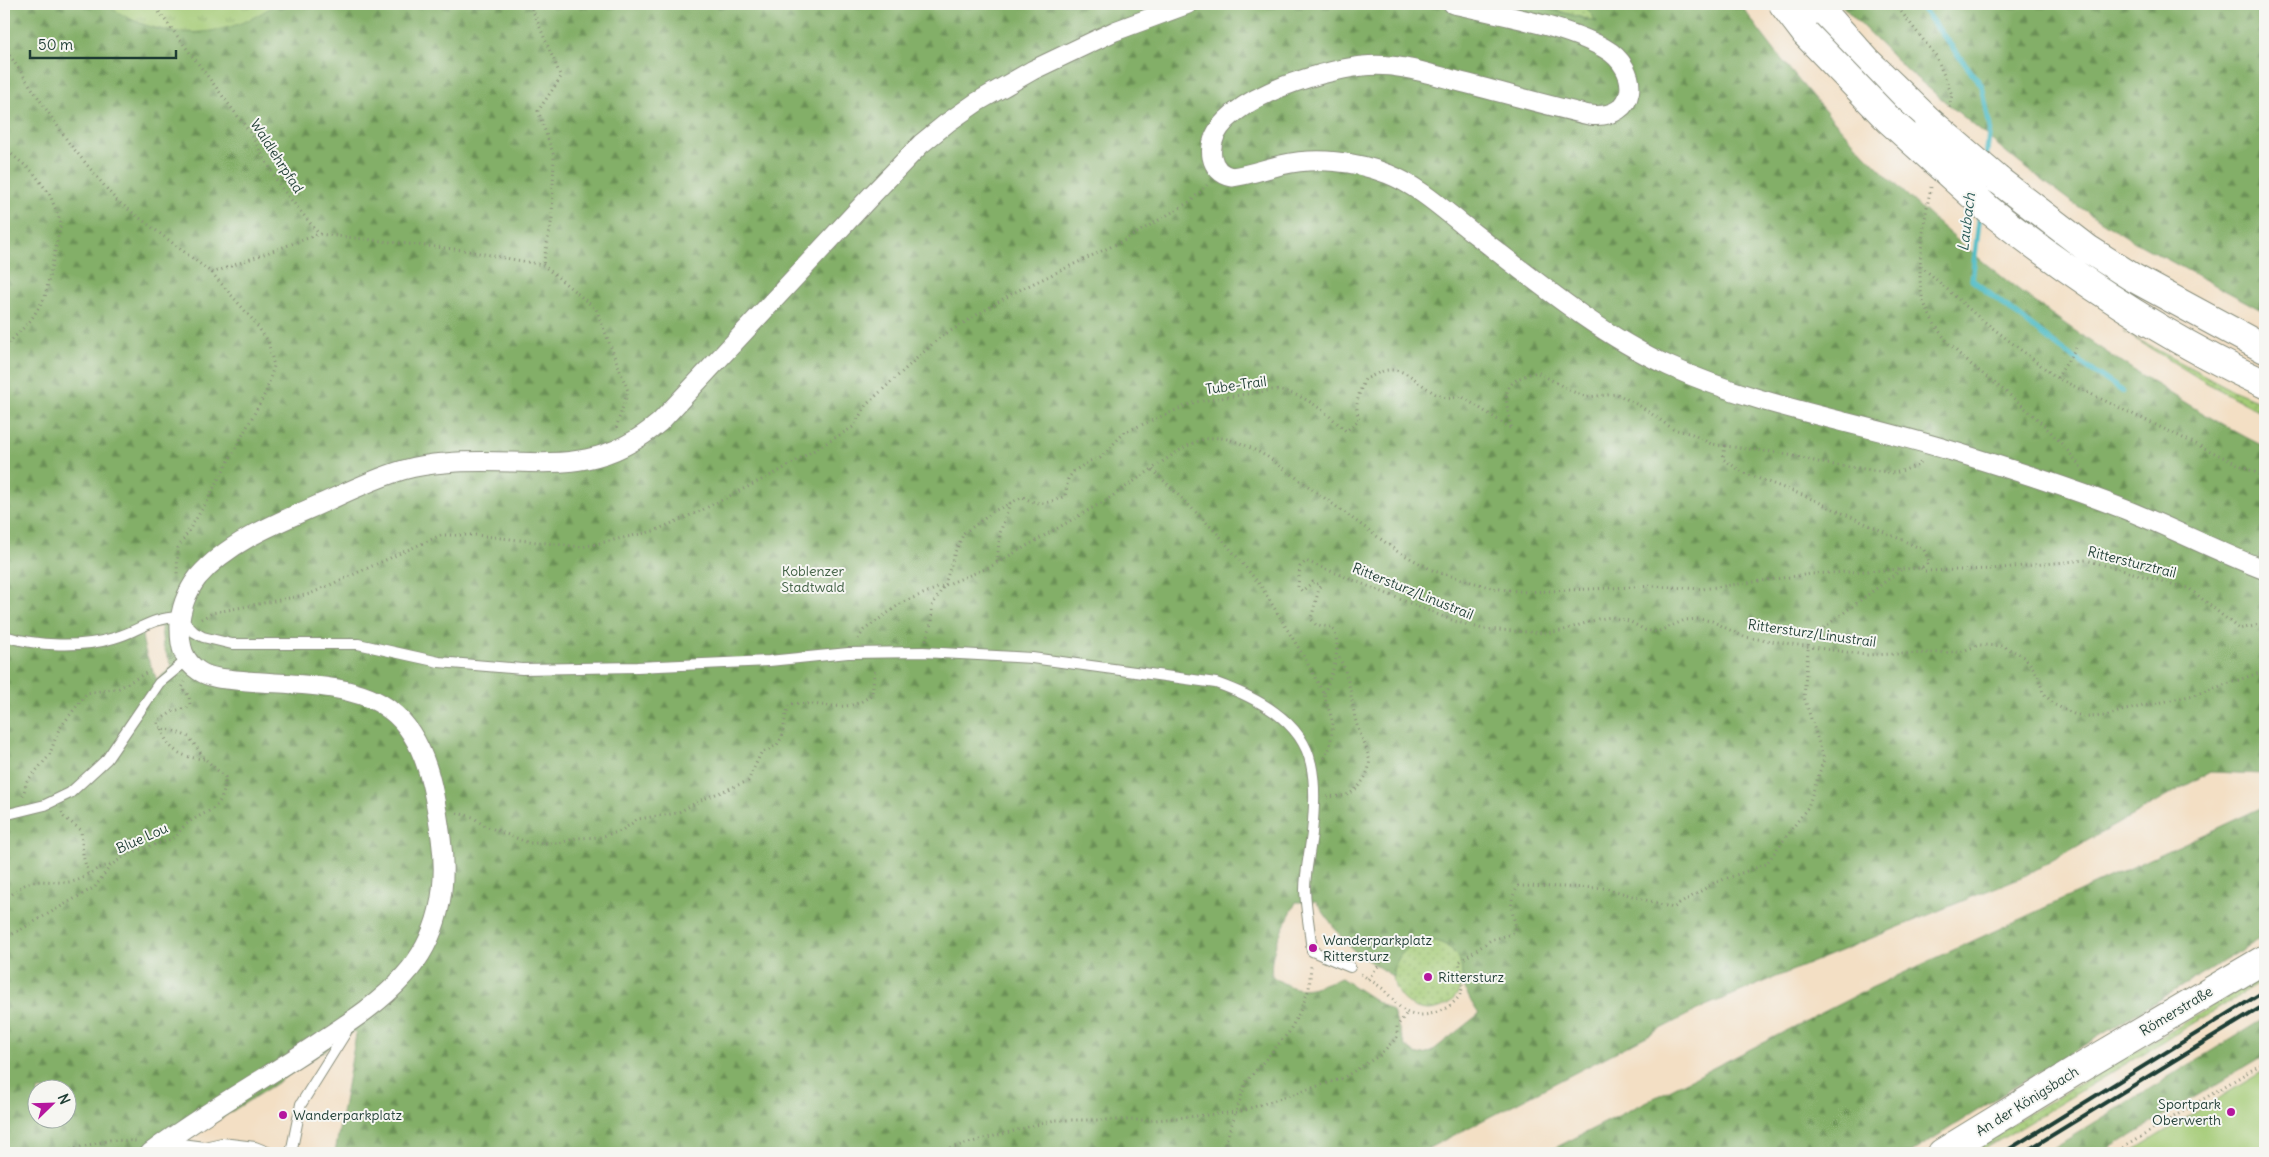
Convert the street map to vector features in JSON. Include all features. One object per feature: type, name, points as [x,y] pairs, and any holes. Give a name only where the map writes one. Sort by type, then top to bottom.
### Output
[{"type":"main road","points":[[1782,4],[1806,34],[1863,94],[1949,176],[2016,232],[2132,313],[2186,345],[2265,384]]},
{"type":"main road","points":[[1816,4],[1867,61],[1900,94],[1998,180],[2088,248],[2176,303],[2265,350]]},
{"type":"main road","points":[[2176,303],[2265,327]]},
{"type":"main road","name":"Römerstraße","points":[[2087,1064],[2265,959]]},
{"type":"main road","name":"An der Königsbach","points":[[1942,1153],[2087,1064]]},
{"type":"street","points":[[150,1153],[343,1027],[380,998],[405,975],[419,957],[433,932],[440,909],[444,869],[436,809],[424,759],[407,726],[383,704],[365,696],[344,691],[218,678],[207,675],[188,660],[183,616],[195,581],[205,570],[238,545],[294,516],[407,468],[450,462],[557,464],[595,458],[637,440],[660,422],[870,197],[922,144],[947,122],[977,102],[1033,70],[1116,31],[1188,4]]},
{"type":"street","points":[[1453,4],[1557,30],[1605,48],[1623,63],[1629,74],[1631,80],[1630,92],[1626,104],[1618,111],[1609,114],[1589,115],[1409,70],[1377,65],[1343,69],[1302,78],[1280,87],[1249,104],[1228,119],[1216,134],[1211,149],[1213,161],[1219,172],[1232,177],[1298,162],[1324,161],[1357,165],[1387,173],[1420,192],[1530,277],[1604,330],[1668,366],[1735,392],[1808,414],[1928,444],[2106,502],[2265,570]]},
{"type":"lane","points":[[4,636],[41,643],[88,642],[114,638],[156,620],[183,616],[204,637],[232,644],[358,644],[445,662],[522,669],[637,667],[769,660],[848,653],[923,652],[1032,658],[1216,683],[1254,699],[1282,718],[1301,741],[1311,763],[1313,797],[1312,834],[1305,890],[1312,951],[1350,968]]},
{"type":"lane","points":[[4,815],[57,800],[70,793],[107,759],[159,684],[188,660]]},
{"type":"lane","points":[[291,1153],[301,1104],[346,1032],[343,1027]]},
{"type":"lane","points":[[165,1142],[204,1148],[222,1142],[255,1147],[270,1153]]},
{"type":"path","name":"Waldlehrpfad","points":[[153,4],[249,131],[280,186],[319,234]]},
{"type":"path","points":[[530,4],[561,77],[538,111],[554,156],[552,218],[543,265]]},
{"type":"path","points":[[4,47],[69,143],[116,200],[212,273],[253,320],[268,341],[274,366],[266,392],[255,416],[178,548],[176,592],[183,616],[212,613],[310,594],[442,535],[475,535],[582,547],[654,531],[700,512],[781,470],[853,427],[866,405],[940,338],[1013,293],[1125,240],[1191,201],[1219,172]]},
{"type":"path","points":[[4,148],[33,172],[50,195],[60,223],[46,297],[31,320],[4,348]]},
{"type":"path","points":[[212,273],[319,234],[463,250],[543,265],[596,309],[628,391],[623,404]]},
{"type":"path","points":[[2106,502],[2064,445],[2025,408],[1963,360],[1938,331],[1923,299],[1921,266],[1976,314],[2057,378],[2265,477]]},
{"type":"path","points":[[2057,378],[2076,348]]},
{"type":"path","name":"Tube-Trail","points":[[923,652],[932,621],[932,606],[945,584],[964,533],[978,522],[1023,497],[1034,503],[1046,504],[1064,496],[1068,479],[1074,471],[1090,461],[1100,458],[1125,432],[1195,402],[1272,390],[1284,391],[1309,400],[1346,431],[1359,420],[1356,403],[1365,379],[1383,371],[1397,370],[1409,374],[1431,391],[1446,398],[1461,396],[1512,429],[1506,405],[1509,386],[1518,377],[1537,372],[1571,392],[1587,397],[1616,394],[1642,406],[1673,429],[1692,434],[1711,444],[1725,446]]},
{"type":"path","points":[[848,653],[864,630],[903,602],[997,563],[1108,499],[1181,448],[1209,437],[1225,437],[1249,446],[1271,459],[1397,551],[1434,571],[1492,588],[1527,592],[1653,586],[1702,589],[1811,574],[1920,568],[1926,566],[1929,561],[1924,550],[1805,496],[1744,473],[1723,459],[1725,446],[1780,453],[1827,464],[1895,473],[1919,465],[1928,444]]},
{"type":"path","points":[[1152,469],[1218,534],[1261,586],[1324,694],[1333,723],[1333,735],[1330,747],[1324,758],[1311,763]]},
{"type":"path","points":[[997,563],[1000,533],[1010,503]]},
{"type":"path","name":"Rittersturztrail","points":[[1920,568],[1925,571],[1992,569],[2086,560],[2190,589],[2239,629],[2265,624]]},
{"type":"path","name":"Rittersturz/Linustrail","points":[[1313,797],[1343,796],[1353,792],[1362,782],[1369,768],[1370,760],[1357,727],[1347,680],[1337,654],[1334,630],[1328,626],[1316,625],[1311,619],[1320,585],[1313,582],[1302,591],[1298,587],[1300,567],[1304,562],[1310,561],[1454,621],[1483,629],[1543,633],[1561,631],[1598,619],[1612,617],[1629,620],[1644,630],[1657,632],[1685,620],[1698,618],[1712,621],[1744,636],[1866,655],[1960,652],[1979,644],[2003,646],[2021,655],[2028,662],[2038,675],[2043,693],[2054,705],[2074,714],[2087,717],[2106,716],[2185,698],[2265,672]]},
{"type":"path","points":[[1386,956],[1368,978],[1383,989],[1406,1013],[1416,1015],[1430,1014],[1455,1002],[1461,994],[1463,987],[1459,962],[1491,940],[1512,934],[1516,928],[1511,910],[1511,899],[1518,886],[1604,888],[1673,908],[1714,883],[1766,864],[1808,807],[1824,759],[1804,697],[1809,639],[1902,569]]},
{"type":"path","points":[[436,809],[473,817],[483,825],[529,842],[560,843],[576,838],[600,837],[621,831],[638,819],[677,813],[702,800],[748,781],[761,753],[777,745],[782,737],[786,714],[790,704],[801,702],[833,707],[864,701],[872,694],[875,652]]},
{"type":"path","name":"Rittersturz/Linustrail","points":[[1324,694],[1337,654]]},
{"type":"path","points":[[188,660],[182,688],[190,696],[190,704],[158,721],[164,737],[183,756],[205,759]]},
{"type":"path","points":[[4,846],[28,781],[50,756],[59,729],[87,693],[119,688],[188,660]]},
{"type":"path","name":"Blue Lou","points":[[4,939],[95,887],[111,865],[128,854],[176,837],[181,827],[214,809],[225,795],[225,777],[205,759],[189,737],[174,730],[162,729]]},
{"type":"path","points":[[57,800],[64,818],[81,830],[83,855],[88,874]]},
{"type":"path","points":[[4,900],[29,883],[42,880],[69,883],[83,879],[99,867],[111,865]]},
{"type":"path","points":[[1222,1153],[1238,1112],[1246,1082],[1289,1032],[1300,1011],[1309,989],[1312,951]]},
{"type":"path","points":[[936,1153],[1055,1120],[1155,1120],[1238,1112],[1343,1078],[1380,1055],[1399,1037],[1397,1026],[1406,1013]]},
{"type":"path","points":[[2114,1153],[2265,1062]]},
{"type":"path","points":[[56,1153],[110,1140],[165,1142]]},
{"type":"green space","name":"Koblenzer Stadtwald","points":[[67,2],[104,4],[137,22],[155,28],[173,32],[191,32],[226,27],[259,14],[275,4],[1532,4],[1597,22],[1584,4],[1740,4],[1820,106],[1911,199],[1959,242],[2009,283],[2115,358],[2189,405],[2265,447],[2265,774],[2210,772],[2026,875],[1703,1007],[1419,1153],[335,1153],[356,1035],[354,1031],[166,1153],[4,1153],[4,4]],"holes":[[[161,626],[163,646],[172,667],[157,680],[144,648],[142,628]],[[1296,902],[1316,902],[1345,942],[1359,955],[1394,977],[1395,965],[1407,948],[1416,943],[1426,941],[1446,946],[1455,953],[1459,960],[1464,987],[1479,1014],[1431,1052],[1417,1055],[1405,1046],[1393,1012],[1341,978],[1306,989],[1291,987],[1282,983],[1272,976],[1271,967],[1278,938]]]},
{"type":"green space","points":[[106,4],[275,4],[235,25],[213,31],[190,32],[168,31],[146,25]]},
{"type":"green space","points":[[1532,4],[1584,4],[1598,22]]},
{"type":"green space","points":[[1840,4],[2265,4],[2265,312],[2135,242],[2070,201],[2017,161],[1908,71]]},
{"type":"green space","points":[[2124,332],[2234,391],[2265,404],[2265,414],[2205,382]]},
{"type":"green space","points":[[2265,806],[2265,936],[2013,1088],[1910,1153],[1545,1153],[1871,988]]},
{"type":"green space","points":[[1428,940],[1441,943],[1453,950],[1460,962],[1463,975],[1460,988],[1453,1000],[1441,1007],[1428,1010],[1415,1007],[1403,1000],[1396,988],[1393,975],[1396,962],[1403,950],[1415,943]]},
{"type":"green space","points":[[2265,974],[2265,980],[1978,1153],[1961,1153],[2171,1031]]},
{"type":"green space","points":[[2265,1018],[2265,1055],[2101,1153],[2045,1153]]},
{"type":"green space","name":"Sportpark Oberwerth","points":[[2265,1070],[2265,1153],[2129,1153]]},
{"type":"waterway","name":"Laubach","points":[[1919,4],[1982,86],[1990,127],[1986,159]]},
{"type":"waterway","name":"Laubach","points":[[1980,213],[1972,280],[2061,349],[2122,391]]},
{"type":"railway","points":[[2003,1153],[2265,991]]},
{"type":"railway","points":[[2023,1153],[2265,1005]]},
{"type":"place","name":"Wanderparkplatz Rittersturz","points":[[1313,948]]},
{"type":"place","name":"Rittersturz","points":[[1428,977]]},
{"type":"place","name":"Sportpark Oberwerth","points":[[2231,1112]]},
{"type":"place","name":"Wanderparkplatz","points":[[283,1115]]}]
